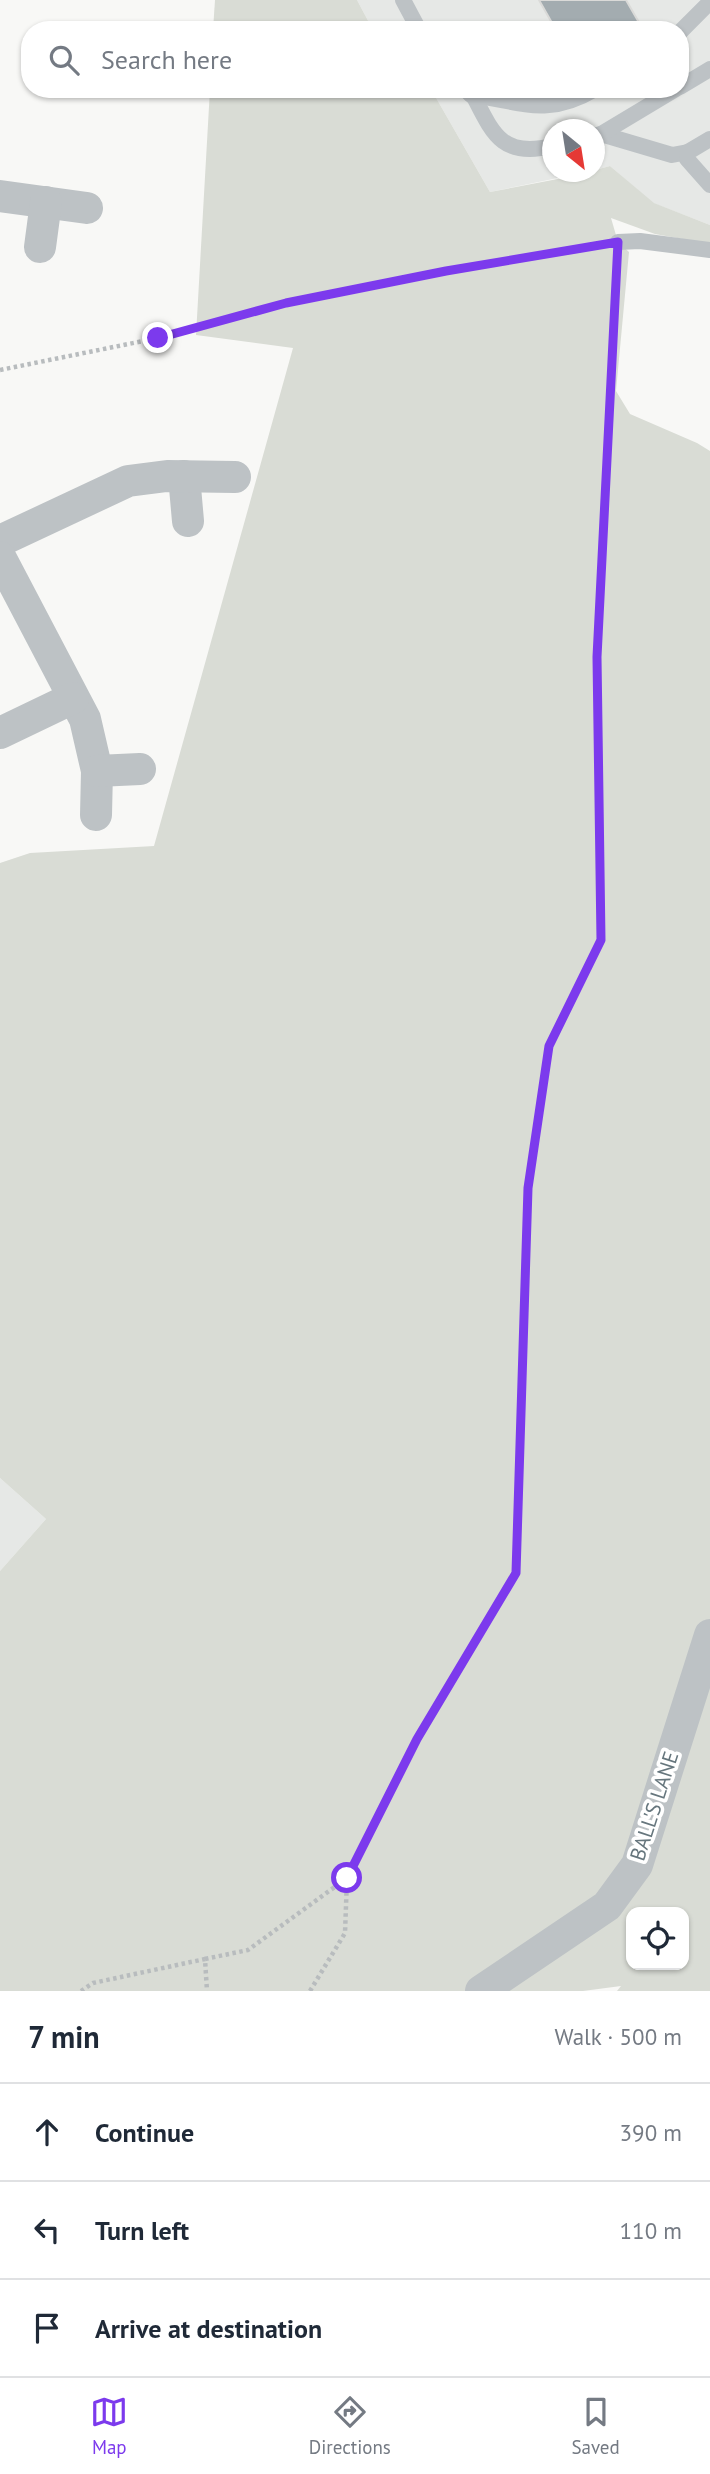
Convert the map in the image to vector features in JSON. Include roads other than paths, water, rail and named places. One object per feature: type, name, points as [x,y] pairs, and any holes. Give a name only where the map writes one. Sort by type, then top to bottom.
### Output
[{"type":"street","points":[[0,196],[88,208]]},
{"type":"street","points":[[40,247],[46,202]]},
{"type":"street","points":[[0,541],[128,481],[167,476],[235,477]]},
{"type":"street","points":[[184,476],[188,521]]},
{"type":"street","points":[[0,557],[85,719],[97,771],[96,815]]},
{"type":"street","points":[[0,733],[73,698]]},
{"type":"street","points":[[97,771],[140,769]]},
{"type":"street","name":"BALL'S LANE","points":[[481,1991],[607,1906],[637,1865],[710,1635]]},
{"type":"lane","points":[[402,0],[414,21]]},
{"type":"lane","points":[[689,23],[710,2]]},
{"type":"lane","points":[[689,81],[710,69]]},
{"type":"lane","points":[[473,98],[489,126],[512,148],[542,146]]},
{"type":"lane","points":[[497,98],[540,107],[581,98]]},
{"type":"lane","points":[[605,131],[661,98]]},
{"type":"lane","points":[[605,137],[672,155],[688,152],[710,139]]},
{"type":"lane","points":[[688,152],[687,159],[710,185]]},
{"type":"lane","points":[[618,242],[640,241],[710,250]]}]
